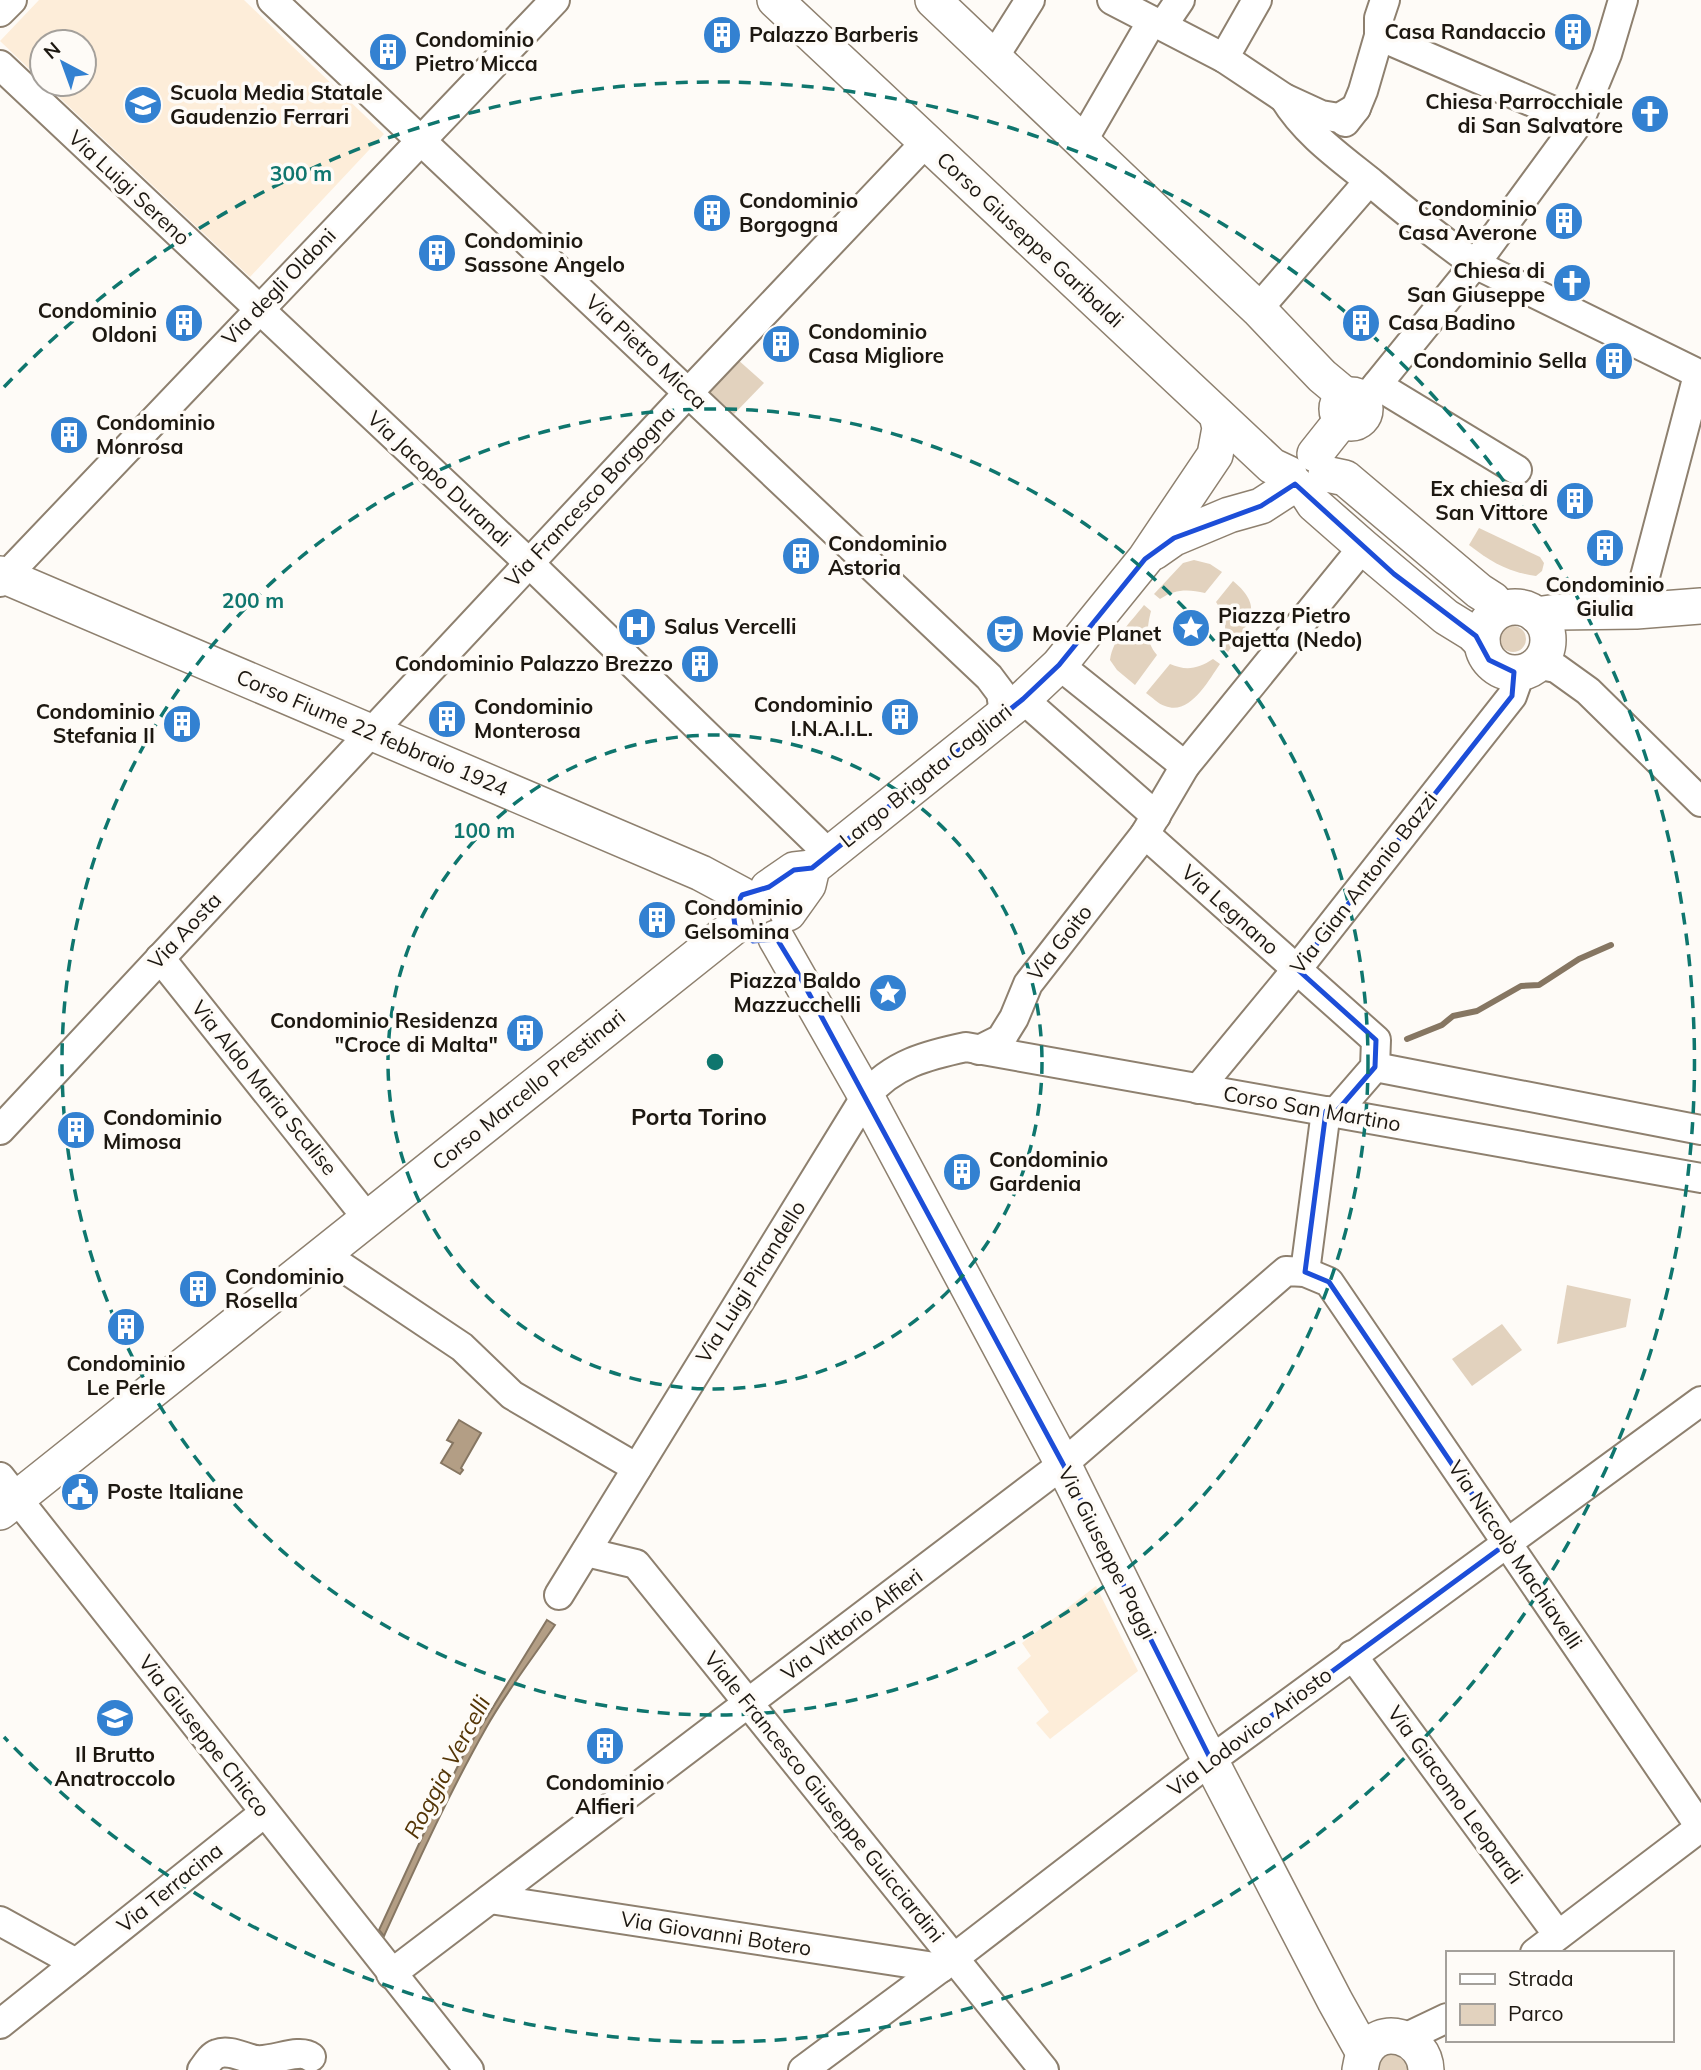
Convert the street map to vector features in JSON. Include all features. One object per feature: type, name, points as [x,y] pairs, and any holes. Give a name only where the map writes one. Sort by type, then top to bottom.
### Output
[{"type":"main road","name":"Corso Giuseppe Garibaldi","points":[[775,0],[1272,466],[1306,475]]},
{"type":"main road","points":[[933,0],[1258,309],[1321,376],[1357,401],[1306,475],[1261,506],[1229,515],[1174,538],[1145,559]]},
{"type":"main road","points":[[1013,706],[1059,665],[1145,559],[1215,455],[1220,428],[1217,415]]},
{"type":"main road","points":[[1306,475],[1314,504],[1446,617],[1472,633],[1482,643],[1489,660],[1496,667],[1533,646],[1621,611],[1701,606]]},
{"type":"main road","points":[[1306,475],[1345,478],[1493,600],[1500,610]]},
{"type":"main road","name":"Corso Fiume 22 febbraio 1924","points":[[2,577],[701,873],[762,912]]},
{"type":"main road","points":[[1482,643],[1486,624],[1500,610],[1517,607],[1533,646]]},
{"type":"main road","name":"Largo Brigata Cagliari","points":[[821,861],[1013,706]]},
{"type":"main road","points":[[821,861],[794,870],[762,912],[866,1096]]},
{"type":"main road","name":"Corso Marcello Prestinari","points":[[6,1496],[323,1254],[762,912]]},
{"type":"main road","name":"Via Giuseppe Paggi","points":[[866,1096],[1063,1464],[1211,1760],[1342,2013],[1404,2057]]},
{"type":"street","points":[[0,12],[12,0]]},
{"type":"street","name":"Via Pietro Micca","points":[[272,0],[989,677],[1013,706]]},
{"type":"street","name":"Via degli Oldoni","points":[[2,577],[555,0]]},
{"type":"street","points":[[994,57],[1030,0]]},
{"type":"street","points":[[1112,0],[1224,58],[1284,98],[1321,115],[1339,118],[1356,108]]},
{"type":"street","points":[[1082,142],[1158,23],[1180,0]]},
{"type":"street","points":[[1224,58],[1257,0]]},
{"type":"street","points":[[1332,151],[1331,141],[1356,108],[1379,36],[1378,18],[1385,0]]},
{"type":"street","points":[[1517,470],[1357,401],[1475,264],[1579,122],[1606,54],[1623,0]]},
{"type":"street","points":[[1379,36],[1579,122]]},
{"type":"street","name":"Via Luigi Sereno","points":[[0,65],[258,310]]},
{"type":"street","points":[[1284,98],[1296,117],[1332,151],[1475,264],[1699,375],[1621,611]]},
{"type":"street","name":"Via Francesco Borgogna","points":[[371,733],[926,142]]},
{"type":"street","points":[[1258,309],[1368,181]]},
{"type":"street","name":"Via Jacopo Durandi","points":[[258,310],[529,563],[821,861]]},
{"type":"street","points":[[1013,706],[1150,825],[1185,766],[1363,547]]},
{"type":"street","points":[[1533,646],[1556,668],[1588,691],[1701,802]]},
{"type":"street","name":"Via Gian Antonio Bazzi","points":[[1198,1089],[1297,969],[1511,696],[1533,646]]},
{"type":"street","points":[[1059,665],[1185,766]]},
{"type":"street","name":"Via Aosta","points":[[0,1130],[371,733]]},
{"type":"street","name":"Via Legnano","points":[[1150,825],[1297,969],[1376,1040],[1375,1067]]},
{"type":"street","name":"Via Goito","points":[[979,1050],[1001,1039],[1014,1018],[1028,984],[1150,825]]},
{"type":"street","name":"Via Aldo Maria Scalise","points":[[160,958],[368,1219]]},
{"type":"street","name":"Corso San Martino","points":[[866,1096],[877,1083],[923,1056],[966,1047],[1701,1178]]},
{"type":"street","points":[[1317,1277],[1331,1112],[1375,1067],[1701,1130]]},
{"type":"street","name":"Via Luigi Pirandello","points":[[559,1595],[866,1096]]},
{"type":"street","points":[[323,1254],[462,1347],[512,1395],[637,1468]]},
{"type":"street","name":"Via Vittorio Alfieri","points":[[391,1974],[1063,1464],[1286,1271],[1317,1277]]},
{"type":"street","name":"Via Niccolò Machiavelli","points":[[1317,1277],[1506,1544],[1701,1827]]},
{"type":"street","name":"Via Lodovico Ariosto","points":[[803,2070],[948,1963],[1211,1760],[1701,1401]]},
{"type":"street","name":"Via Giuseppe Chicco","points":[[6,1496],[469,2070]]},
{"type":"street","name":"Viale Francesco Giuseppe Guicciardini","points":[[586,1552],[636,1564],[749,1703],[948,1963],[1044,2070]]},
{"type":"street","name":"Via Giacomo Leopardi","points":[[1352,1655],[1558,1936]]},
{"type":"street","name":"Via Terracina","points":[[0,2024],[264,1813]]},
{"type":"street","points":[[1538,1951],[1701,1827]]},
{"type":"street","name":"Via Giovanni Botero","points":[[491,1899],[948,1963]]},
{"type":"street","points":[[0,1921],[76,1963]]},
{"type":"street","points":[[1404,2057],[1444,2021]]},
{"type":"street","points":[[202,2070],[215,2054],[226,2052],[258,2060],[280,2059],[301,2053],[311,2057]]},
{"type":"highlighted area","points":[[1295,484],[1394,574],[1476,636],[1489,660],[1514,672],[1512,696],[1297,969],[1376,1040],[1375,1067],[1336,1112],[1326,1111],[1305,1272],[1329,1282],[1506,1544],[1211,1760],[1063,1464],[799,975],[777,939],[753,941],[735,926],[733,911],[742,895],[769,887],[794,870],[812,868],[1023,699],[1059,665],[1145,559],[1174,538],[1261,506]]},
{"type":"shaded area","points":[[39,0],[244,0],[384,134],[250,277],[60,98],[98,98],[98,28],[28,28],[28,68],[0,41]]},
{"type":"shaded area","points":[[459,1420],[481,1433],[460,1474],[441,1463],[453,1443],[447,1440]]},
{"type":"shaded area","points":[[1096,1586],[1138,1671],[1050,1739],[1036,1723],[1049,1712],[1017,1668],[1031,1656],[1022,1643]]},
{"type":"shaded area","points":[[547,1620],[555,1625],[502,1702],[472,1753],[384,1936],[379,1930],[464,1754]]},
{"type":"green space","points":[[737,359],[764,383],[734,414],[708,390]]},
{"type":"green space","points":[[1479,528],[1540,557],[1544,563],[1542,571],[1536,576],[1526,574],[1508,569],[1485,556],[1469,545]]},
{"type":"green space","points":[[1194,560],[1210,564],[1222,572],[1205,593],[1182,591],[1160,599],[1154,594],[1183,563]]},
{"type":"green space","points":[[1233,581],[1249,600],[1251,608],[1247,624],[1228,652],[1222,647],[1225,624],[1216,602]]},
{"type":"green space","points":[[1144,605],[1151,611],[1148,634],[1150,644],[1157,655],[1135,685],[1117,670],[1110,660],[1119,637]]},
{"type":"green space","points":[[1513,626],[1522,630],[1526,639],[1522,648],[1513,652],[1504,648],[1500,639],[1504,630]]},
{"type":"green space","points":[[1213,659],[1220,664],[1190,702],[1174,708],[1157,702],[1146,693],[1170,664],[1192,668]]},
{"type":"green space","points":[[1567,1285],[1631,1299],[1626,1327],[1557,1344]]},
{"type":"green space","points":[[1502,1324],[1522,1350],[1472,1386],[1452,1359]]},
{"type":"green space","points":[[1394,2047],[1414,2070],[1373,2070],[1375,2059]]},
{"type":"waterway","name":"Roggia Vercelli","points":[[1407,1039],[1442,1025],[1453,1016],[1477,1011],[1521,986],[1539,985],[1579,959],[1611,945]]},
{"type":"place","name":"Casa Randaccio","points":[[1573,32]]},
{"type":"place","name":"Palazzo Barberis","points":[[722,35]]},
{"type":"place","name":"Condominio Pietro Micca","points":[[388,52]]},
{"type":"place","name":"Scuola Media Statale Gaudenzio Ferrari","points":[[143,105]]},
{"type":"place","name":"Chiesa Parrocchiale di San Salvatore","points":[[1650,114]]},
{"type":"place","name":"Condominio Borgogna","points":[[712,213]]},
{"type":"place","name":"Condominio Casa Averone","points":[[1564,221]]},
{"type":"place","name":"Condominio Sassone Angelo","points":[[437,253]]},
{"type":"place","name":"Chiesa di San Giuseppe","points":[[1572,283]]},
{"type":"place","name":"Condominio Oldoni","points":[[184,323]]},
{"type":"place","name":"Casa Badino","points":[[1361,323]]},
{"type":"place","name":"Condominio Casa Migliore","points":[[781,344]]},
{"type":"place","name":"Condominio Sella","points":[[1614,361]]},
{"type":"place","name":"Condominio Monrosa","points":[[69,435]]},
{"type":"place","name":"Ex chiesa di San Vittore","points":[[1575,501]]},
{"type":"place","name":"Condominio Giulia","points":[[1605,548]]},
{"type":"place","name":"Condominio Astoria","points":[[801,556]]},
{"type":"place","name":"Salus Vercelli","points":[[637,627]]},
{"type":"place","name":"Piazza Pietro Pajetta (Nedo)","points":[[1191,628]]},
{"type":"place","name":"Movie Planet","points":[[1005,634]]},
{"type":"place","name":"Condominio Palazzo Brezzo","points":[[700,664]]},
{"type":"place","name":"Condominio I.N.A.I.L.","points":[[900,717]]},
{"type":"place","name":"Condominio Monterosa","points":[[447,719]]},
{"type":"place","name":"Condominio Stefania II","points":[[182,724]]},
{"type":"place","name":"Condominio Gelsomina","points":[[657,920]]},
{"type":"place","name":"Piazza Baldo Mazzucchelli","points":[[888,993]]},
{"type":"place","name":"Condominio Residenza \"Croce di Malta\"","points":[[525,1033]]},
{"type":"place","name":"Condominio Mimosa","points":[[76,1130]]},
{"type":"place","name":"Condominio Gardenia","points":[[962,1172]]},
{"type":"place","name":"Condominio Rosella","points":[[198,1289]]},
{"type":"place","name":"Condominio Le Perle","points":[[126,1327]]},
{"type":"place","name":"Poste Italiane","points":[[80,1492]]},
{"type":"place","name":"Il Brutto Anatroccolo","points":[[115,1718]]},
{"type":"place","name":"Condominio Alfieri","points":[[605,1746]]},
{"type":"district","name":"Porta Torino","points":[[699,1117]]}]
